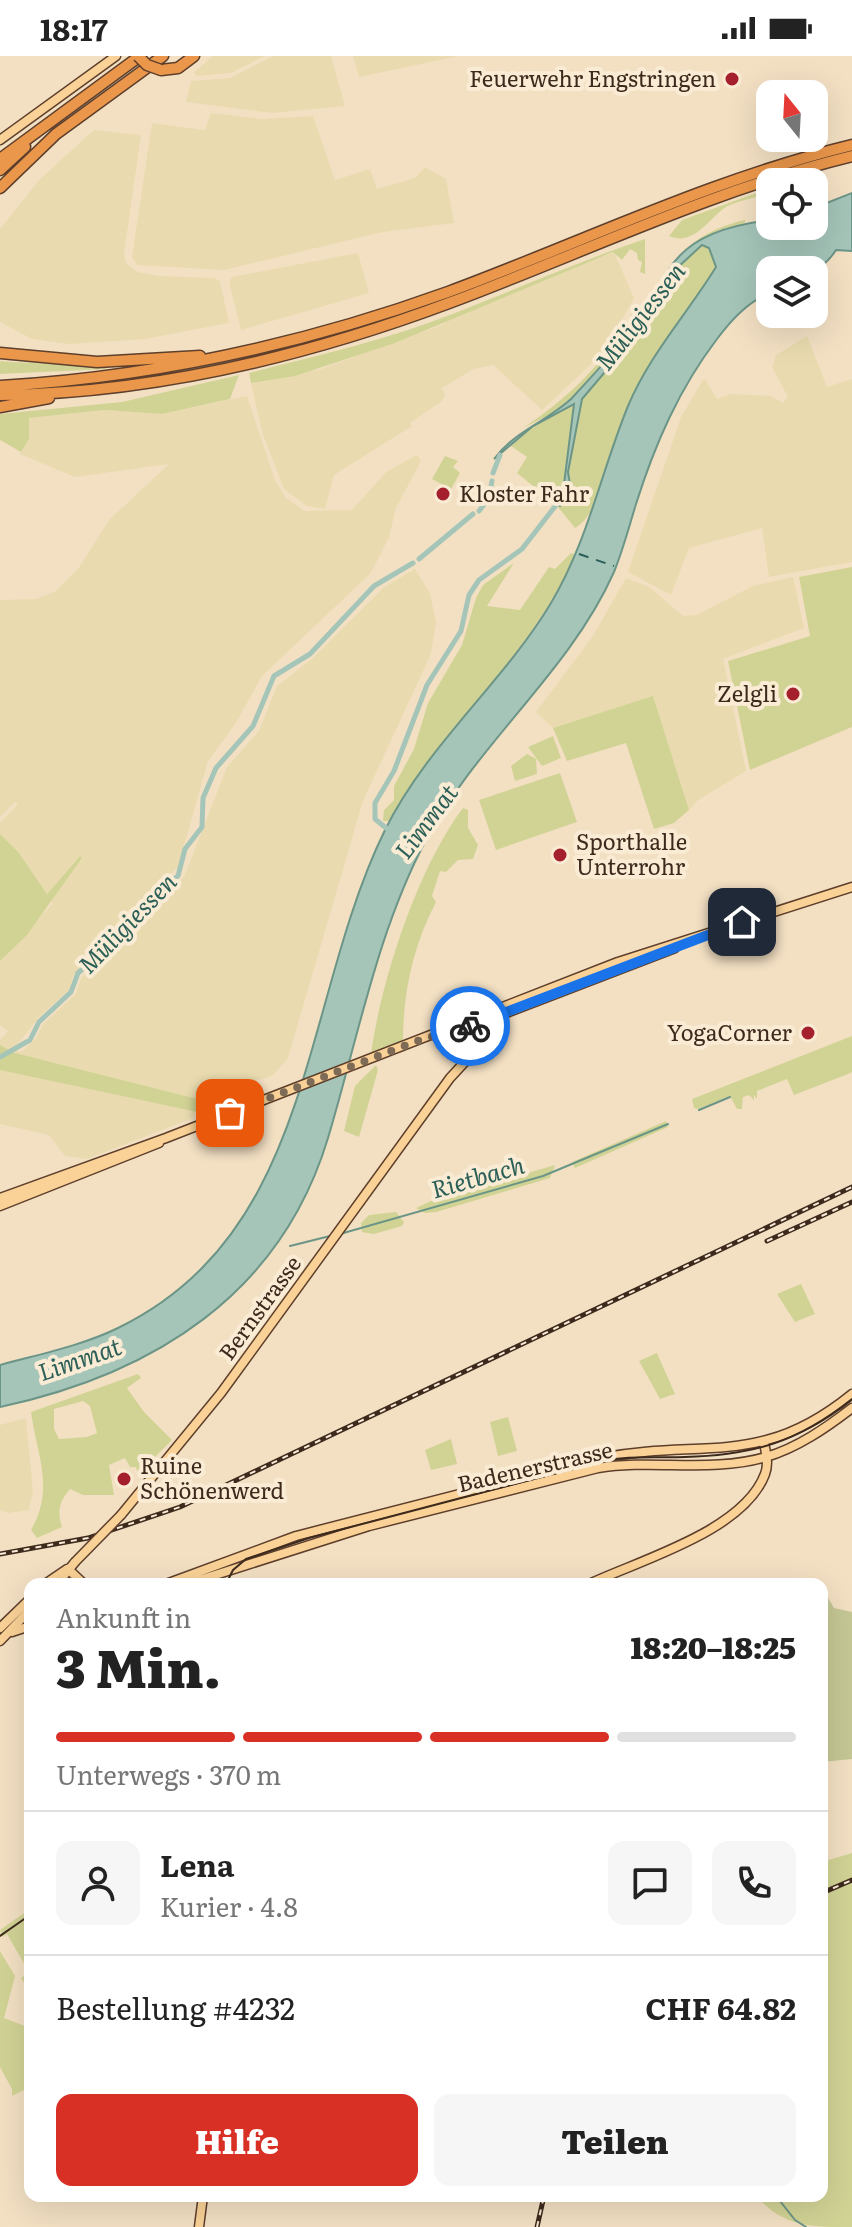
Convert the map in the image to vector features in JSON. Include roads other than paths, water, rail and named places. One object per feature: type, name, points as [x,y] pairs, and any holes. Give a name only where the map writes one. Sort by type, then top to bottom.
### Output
[{"type":"highway","points":[[0,159],[139,56],[147,65],[161,70],[178,68],[194,56]]},
{"type":"highway","points":[[0,188],[56,134],[163,56]]},
{"type":"highway","points":[[0,170],[77,102]]},
{"type":"highway","points":[[0,407],[230,366],[366,331],[485,289],[783,163],[852,145]]},
{"type":"highway","points":[[0,386],[140,372],[246,351],[425,300],[678,206],[852,156]]},
{"type":"highway","points":[[0,351],[27,357],[122,361],[246,351]]},
{"type":"highway","points":[[0,396],[119,385]]},
{"type":"main road","points":[[0,140],[116,56]]},
{"type":"main road","points":[[0,1198],[440,1033],[502,1015],[681,944],[852,887]]},
{"type":"main road","points":[[472,1022],[485,1013],[629,958],[681,944]]},
{"type":"main road","name":"Bernstrasse","points":[[61,1578],[174,1454],[472,1050],[502,1015]]},
{"type":"main road","points":[[472,1022],[481,1030],[472,1050]]},
{"type":"main road","points":[[440,1033],[462,1036],[472,1050]]},
{"type":"main road","points":[[0,1206],[117,1162],[166,1138]]},
{"type":"main road","name":"Badenerstrasse","points":[[224,1569],[296,1536],[632,1452],[689,1452],[764,1443],[817,1420],[852,1394]]},
{"type":"main road","name":"Badenerstrasse","points":[[224,1569],[369,1526],[598,1468],[633,1464],[707,1464],[767,1457],[797,1444],[852,1408]]},
{"type":"main road","points":[[602,1578],[723,1521],[761,1482],[767,1470],[764,1443]]},
{"type":"main road","points":[[632,1452],[633,1464]]},
{"type":"main road","points":[[434,1500],[437,1511]]},
{"type":"main road","points":[[68,1569],[78,1578]]},
{"type":"main road","name":"Bernstrasse","points":[[54,1578],[68,1569]]},
{"type":"main road","points":[[189,1578],[224,1569]]},
{"type":"main road","points":[[202,1578],[224,1569]]},
{"type":"main road","points":[[1,1635],[24,1618]]},
{"type":"main road","points":[[1,1635],[24,1618]]},
{"type":"main road","points":[[199,2227],[202,2202]]},
{"type":"water","name":"Limmat","points":[[852,193],[852,251],[836,250],[828,260],[828,256],[756,256],[756,300],[722,332],[680,397],[643,482],[614,572],[595,609],[548,676],[471,771],[426,840],[381,948],[328,1138],[307,1193],[279,1241],[244,1283],[204,1319],[159,1349],[110,1373],[0,1407],[0,1365],[75,1345],[118,1328],[183,1286],[231,1234],[267,1173],[294,1108],[357,897],[385,830],[422,770],[511,660],[551,603],[575,555],[618,431],[637,387],[716,267],[709,248],[702,245],[676,269],[644,326],[582,399],[568,472],[571,490],[560,506],[555,503],[563,492],[574,404],[533,426],[494,459],[521,433],[571,399],[590,379],[645,315],[668,271],[687,249],[713,234],[756,222],[756,240],[828,240],[828,202]]},
{"type":"waterway","points":[[493,473],[500,455]]},
{"type":"waterway","points":[[479,511],[489,498],[492,481]]},
{"type":"waterway","points":[[386,828],[375,819],[375,803],[394,771],[427,685],[461,631],[469,595],[479,580],[522,549],[560,500]]},
{"type":"waterway","points":[[419,559],[473,514]]},
{"type":"waterway","name":"Müligiessen","points":[[0,1057],[30,1040],[39,1022],[71,992],[78,973],[133,926],[161,887],[178,876],[185,849],[202,827],[203,798],[216,768],[253,726],[274,676],[310,654],[374,586],[413,563]]},
{"type":"waterway","name":"Rietbach","points":[[699,1110],[730,1097]]},
{"type":"waterway","name":"Rietbach","points":[[340,1234],[543,1176],[668,1124]]},
{"type":"waterway","name":"Rietbach","points":[[290,1246],[330,1236]]},
{"type":"waterway","points":[[781,2202],[795,2220],[806,2227]]},
{"type":"tram line","points":[[229,1578],[246,1559],[309,1538],[598,1462],[710,1456],[754,1449],[794,1436],[852,1399]]},
{"type":"tram line","points":[[0,1936],[24,1919]]},
{"type":"railway","points":[[0,1554],[88,1538],[180,1507],[852,1187]]},
{"type":"railway","points":[[767,1241],[852,1202]]},
{"type":"railway","points":[[828,1890],[852,1880]]},
{"type":"railway","points":[[537,2227],[543,2202]]},
{"type":"place","name":"Feuerwehr Engstringen","points":[[732,79]]},
{"type":"place","name":"Kloster Fahr","points":[[443,494]]},
{"type":"place","name":"Zelgli","points":[[793,694]]},
{"type":"place","name":"Sporthalle Unterrohr","points":[[560,855]]},
{"type":"place","name":"YogaCorner","points":[[808,1033]]},
{"type":"place","name":"Ruine Schönenwerd","points":[[124,1479]]}]
